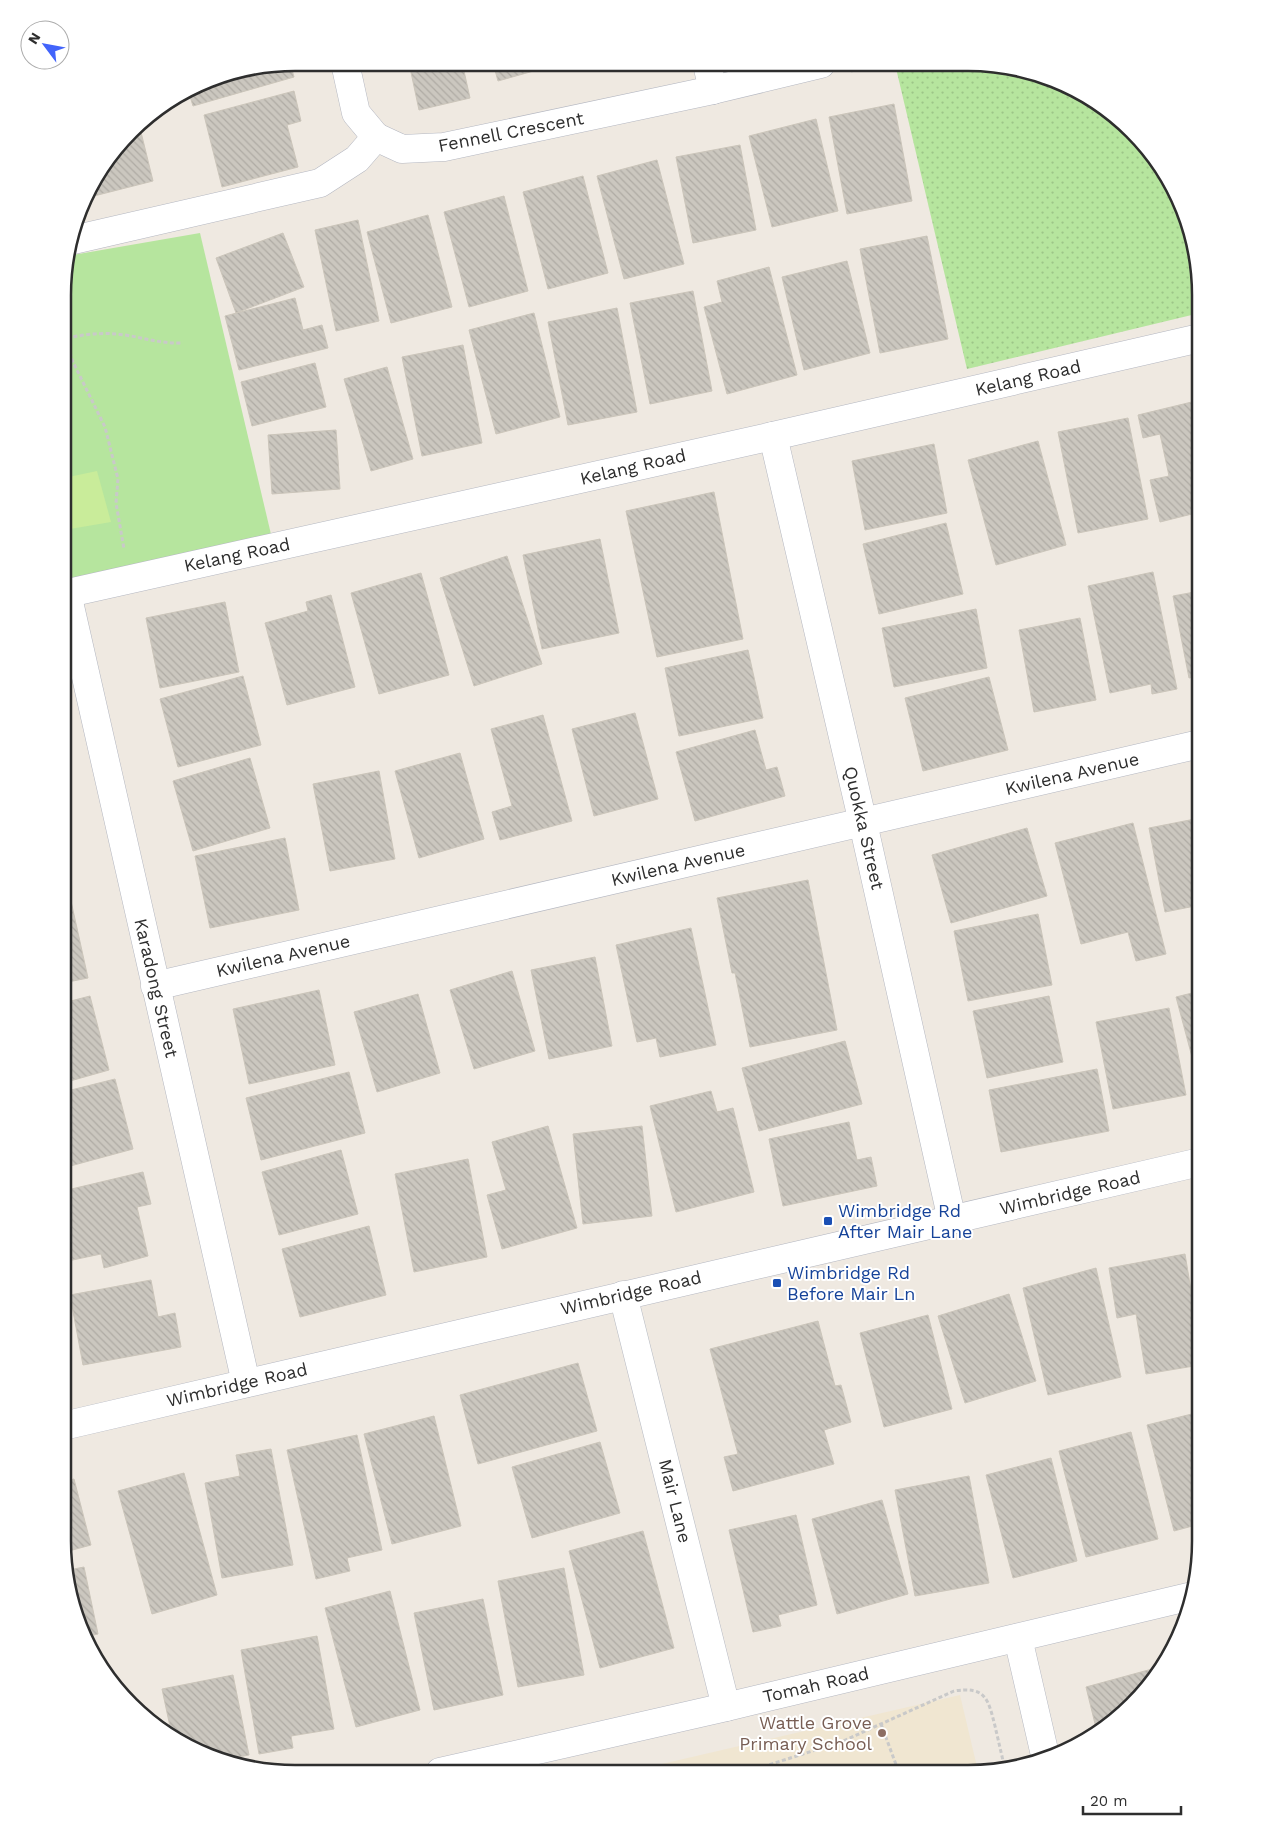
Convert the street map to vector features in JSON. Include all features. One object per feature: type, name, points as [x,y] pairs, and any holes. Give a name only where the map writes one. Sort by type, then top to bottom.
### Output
[{"type":"street","points":[[79,239],[320,184],[357,159],[376,137],[356,113],[347,71]]},
{"type":"street","points":[[709,71],[713,90]]},
{"type":"street","name":"Fennell Crescent","points":[[376,137],[402,149],[444,147],[713,90],[792,71]]},
{"type":"street","name":"Kelang Road","points":[[71,593],[773,436],[1192,340]]},
{"type":"street","name":"Quokka Street","points":[[773,436],[863,822],[952,1220]]},
{"type":"street","name":"Karadong Street","points":[[71,620],[246,1383]]},
{"type":"street","name":"Kwilena Avenue","points":[[155,986],[1192,746]]},
{"type":"street","name":"Wimbridge Road","points":[[71,1424],[1192,1164]]},
{"type":"street","name":"Mair Lane","points":[[623,1295],[726,1707]]},
{"type":"street","name":"Tomah Road","points":[[471,1765],[726,1707],[1184,1598]]},
{"type":"street","points":[[1018,1638],[1044,1751]]},
{"type":"path","points":[[71,337],[87,334],[126,335],[164,344],[183,343]]},
{"type":"path","points":[[71,356],[105,427],[118,479],[116,503],[119,527],[133,578]]},
{"type":"path","points":[[768,1765],[841,1742],[954,1691],[968,1688],[978,1692],[989,1701],[1003,1762]]},
{"type":"path","points":[[881,1724],[896,1765]]},
{"type":"shaded area","name":"Wattle Grove Primary School","points":[[960,1695],[976,1764],[968,1765],[658,1765]]},
{"type":"green space","points":[[897,71],[997,73],[1040,83],[1080,101],[1115,127],[1145,159],[1169,196],[1184,237],[1190,266],[1192,315],[967,369]]},
{"type":"green space","points":[[200,233],[274,547],[71,593],[71,295],[75,255]]},
{"type":"green space","points":[[97,471],[111,522],[71,529],[71,477]]},
{"type":"building","points":[[292,71],[294,77],[193,106],[190,97],[223,83],[266,73]]},
{"type":"building","points":[[411,71],[464,71],[470,98],[419,110]]},
{"type":"building","points":[[495,71],[534,71],[498,81]]},
{"type":"building","points":[[294,91],[301,121],[287,125],[298,167],[222,187],[204,115]]},
{"type":"building","points":[[894,104],[912,201],[847,214],[829,117]]},
{"type":"building","points":[[816,119],[838,211],[772,227],[749,136]]},
{"type":"building","points":[[141,133],[153,181],[94,196],[118,159]]},
{"type":"building","points":[[740,145],[756,230],[693,243],[676,157]]},
{"type":"building","points":[[657,160],[684,264],[624,279],[597,176]]},
{"type":"building","points":[[583,176],[608,273],[548,289],[523,192]]},
{"type":"building","points":[[504,196],[528,291],[469,307],[444,212]]},
{"type":"building","points":[[428,215],[452,307],[391,323],[367,232]]},
{"type":"building","points":[[358,220],[379,321],[336,331],[315,230]]},
{"type":"building","points":[[283,233],[304,287],[236,313],[216,258]]},
{"type":"building","points":[[927,236],[948,339],[880,353],[860,249]]},
{"type":"building","points":[[847,261],[870,353],[804,370],[782,277]]},
{"type":"building","points":[[769,267],[797,375],[727,394],[704,307],[722,302],[717,281]]},
{"type":"building","points":[[693,291],[712,391],[650,404],[630,303]]},
{"type":"building","points":[[295,298],[303,330],[322,325],[328,348],[239,370],[225,316]]},
{"type":"building","points":[[617,308],[637,412],[568,425],[548,322]]},
{"type":"building","points":[[534,313],[560,417],[496,434],[469,330]]},
{"type":"building","points":[[463,345],[482,443],[422,456],[402,357]]},
{"type":"building","points":[[315,363],[326,407],[252,426],[241,382]]},
{"type":"building","points":[[387,367],[413,459],[371,471],[344,379]]},
{"type":"building","points":[[1192,402],[1192,514],[1160,522],[1150,480],[1169,476],[1160,434],[1143,438],[1138,415]]},
{"type":"building","points":[[1128,418],[1148,519],[1078,533],[1058,432]]},
{"type":"building","points":[[336,430],[340,489],[272,494],[268,435]]},
{"type":"building","points":[[1038,441],[1066,545],[996,565],[968,460]]},
{"type":"building","points":[[934,444],[947,513],[865,530],[852,461]]},
{"type":"building","points":[[714,492],[743,639],[657,657],[626,511]]},
{"type":"building","points":[[946,523],[963,594],[879,614],[863,544]]},
{"type":"building","points":[[600,539],[619,633],[542,649],[523,555]]},
{"type":"building","points":[[507,556],[542,664],[474,686],[440,578]]},
{"type":"building","points":[[1153,572],[1177,689],[1152,694],[1151,684],[1110,693],[1088,586]]},
{"type":"building","points":[[421,573],[449,675],[379,694],[351,593]]},
{"type":"building","points":[[1192,592],[1192,677],[1189,678],[1173,596]]},
{"type":"building","points":[[331,595],[355,687],[287,705],[265,623],[308,611],[306,602]]},
{"type":"building","points":[[225,602],[239,672],[160,688],[146,618]]},
{"type":"building","points":[[976,609],[987,668],[894,687],[882,628]]},
{"type":"building","points":[[1080,618],[1096,700],[1034,712],[1019,630]]},
{"type":"building","points":[[748,650],[763,718],[679,736],[665,668]]},
{"type":"building","points":[[243,676],[261,745],[178,767],[160,699]]},
{"type":"building","points":[[989,677],[1008,750],[923,771],[905,698]]},
{"type":"building","points":[[635,713],[658,799],[594,816],[572,729]]},
{"type":"building","points":[[543,715],[572,821],[500,840],[492,812],[512,806],[491,729]]},
{"type":"building","points":[[755,730],[766,770],[777,767],[785,796],[695,821],[676,752]]},
{"type":"building","points":[[460,753],[484,839],[419,858],[395,771]]},
{"type":"building","points":[[250,758],[270,828],[193,851],[173,781]]},
{"type":"building","points":[[379,771],[395,859],[330,871],[313,784]]},
{"type":"building","points":[[1192,820],[1192,907],[1165,912],[1149,828]]},
{"type":"building","points":[[1133,823],[1166,954],[1136,961],[1128,932],[1081,944],[1055,843]]},
{"type":"building","points":[[1027,828],[1047,896],[951,923],[932,855]]},
{"type":"building","points":[[285,838],[299,910],[210,928],[195,856]]},
{"type":"building","points":[[808,880],[837,1030],[750,1047],[735,973],[732,973],[717,898]]},
{"type":"building","points":[[71,901],[88,978],[71,981]]},
{"type":"building","points":[[1038,914],[1052,985],[968,1001],[954,931]]},
{"type":"building","points":[[691,928],[716,1045],[660,1057],[656,1038],[637,1042],[616,945]]},
{"type":"building","points":[[595,957],[612,1046],[549,1059],[531,970]]},
{"type":"building","points":[[512,971],[535,1051],[474,1069],[450,990]]},
{"type":"building","points":[[319,990],[335,1065],[249,1084],[233,1009]]},
{"type":"building","points":[[1192,993],[1192,1057],[1176,997]]},
{"type":"building","points":[[418,994],[440,1073],[377,1092],[354,1012]]},
{"type":"building","points":[[90,996],[109,1070],[71,1081],[71,1001]]},
{"type":"building","points":[[1049,996],[1063,1062],[987,1078],[973,1011]]},
{"type":"building","points":[[1169,1008],[1186,1095],[1113,1109],[1096,1022]]},
{"type":"building","points":[[845,1041],[862,1104],[759,1131],[742,1068]]},
{"type":"building","points":[[1097,1069],[1109,1131],[1001,1152],[989,1090]]},
{"type":"building","points":[[349,1072],[365,1133],[261,1160],[246,1098]]},
{"type":"building","points":[[115,1079],[133,1149],[71,1166],[71,1090]]},
{"type":"building","points":[[711,1091],[717,1112],[733,1108],[754,1192],[676,1212],[650,1106]]},
{"type":"building","points":[[849,1122],[857,1160],[871,1157],[877,1186],[783,1206],[769,1139]]},
{"type":"building","points":[[548,1126],[577,1228],[502,1249],[487,1195],[506,1190],[492,1142]]},
{"type":"building","points":[[642,1126],[652,1216],[583,1224],[573,1134]]},
{"type":"building","points":[[341,1150],[358,1214],[279,1235],[262,1172]]},
{"type":"building","points":[[468,1159],[487,1257],[414,1272],[395,1174]]},
{"type":"building","points":[[143,1172],[151,1204],[137,1207],[148,1256],[104,1268],[101,1254],[71,1260],[71,1189]]},
{"type":"building","points":[[369,1226],[386,1295],[300,1317],[282,1249]]},
{"type":"building","points":[[1185,1254],[1192,1296],[1192,1366],[1146,1374],[1136,1314],[1117,1318],[1109,1268]]},
{"type":"building","points":[[1096,1268],[1121,1377],[1048,1395],[1023,1288]]},
{"type":"building","points":[[151,1280],[158,1317],[175,1313],[181,1347],[83,1365],[71,1295]]},
{"type":"building","points":[[1009,1294],[1036,1381],[965,1403],[938,1316]]},
{"type":"building","points":[[928,1315],[952,1409],[884,1427],[860,1333]]},
{"type":"building","points":[[818,1321],[835,1386],[841,1385],[851,1422],[824,1430],[834,1464],[733,1491],[724,1457],[738,1454],[710,1349]]},
{"type":"building","points":[[578,1363],[597,1431],[478,1464],[460,1395]]},
{"type":"building","points":[[1192,1414],[1192,1526],[1174,1531],[1147,1425]]},
{"type":"building","points":[[434,1416],[461,1526],[392,1544],[364,1434]]},
{"type":"building","points":[[1131,1432],[1158,1539],[1086,1557],[1059,1451]]},
{"type":"building","points":[[357,1435],[382,1550],[347,1558],[350,1571],[316,1579],[287,1450]]},
{"type":"building","points":[[600,1442],[620,1513],[532,1538],[512,1467]]},
{"type":"building","points":[[271,1449],[293,1565],[222,1578],[205,1483],[240,1476],[236,1455]]},
{"type":"building","points":[[1051,1458],[1077,1561],[1013,1578],[986,1475]]},
{"type":"building","points":[[184,1473],[217,1595],[152,1614],[118,1491]]},
{"type":"building","points":[[969,1476],[989,1583],[915,1596],[895,1490]]},
{"type":"building","points":[[74,1479],[91,1545],[72,1550],[71,1541],[71,1480]]},
{"type":"building","points":[[882,1500],[908,1594],[837,1614],[812,1519]]},
{"type":"building","points":[[796,1515],[817,1605],[778,1615],[781,1626],[753,1632],[729,1530]]},
{"type":"building","points":[[643,1531],[674,1648],[600,1668],[569,1551]]},
{"type":"building","points":[[84,1567],[98,1634],[92,1635],[88,1626],[79,1599],[73,1569]]},
{"type":"building","points":[[564,1568],[584,1675],[518,1687],[498,1581]]},
{"type":"building","points":[[390,1591],[420,1710],[356,1727],[325,1608]]},
{"type":"building","points":[[483,1599],[503,1695],[434,1710],[414,1613]]},
{"type":"building","points":[[317,1636],[334,1729],[291,1736],[293,1748],[259,1754],[241,1650]]},
{"type":"building","points":[[1151,1669],[1126,1699],[1095,1725],[1086,1687]]},
{"type":"building","points":[[233,1675],[249,1755],[238,1757],[223,1753],[196,1742],[170,1726],[162,1689]]},
{"type":"place","name":"Wimbridge Rd After Mair Lane","points":[[828,1221]]},
{"type":"place","name":"Wimbridge Rd Before Mair Ln","points":[[777,1283]]},
{"type":"place","name":"Wattle Grove Primary School","points":[[882,1733]]}]
